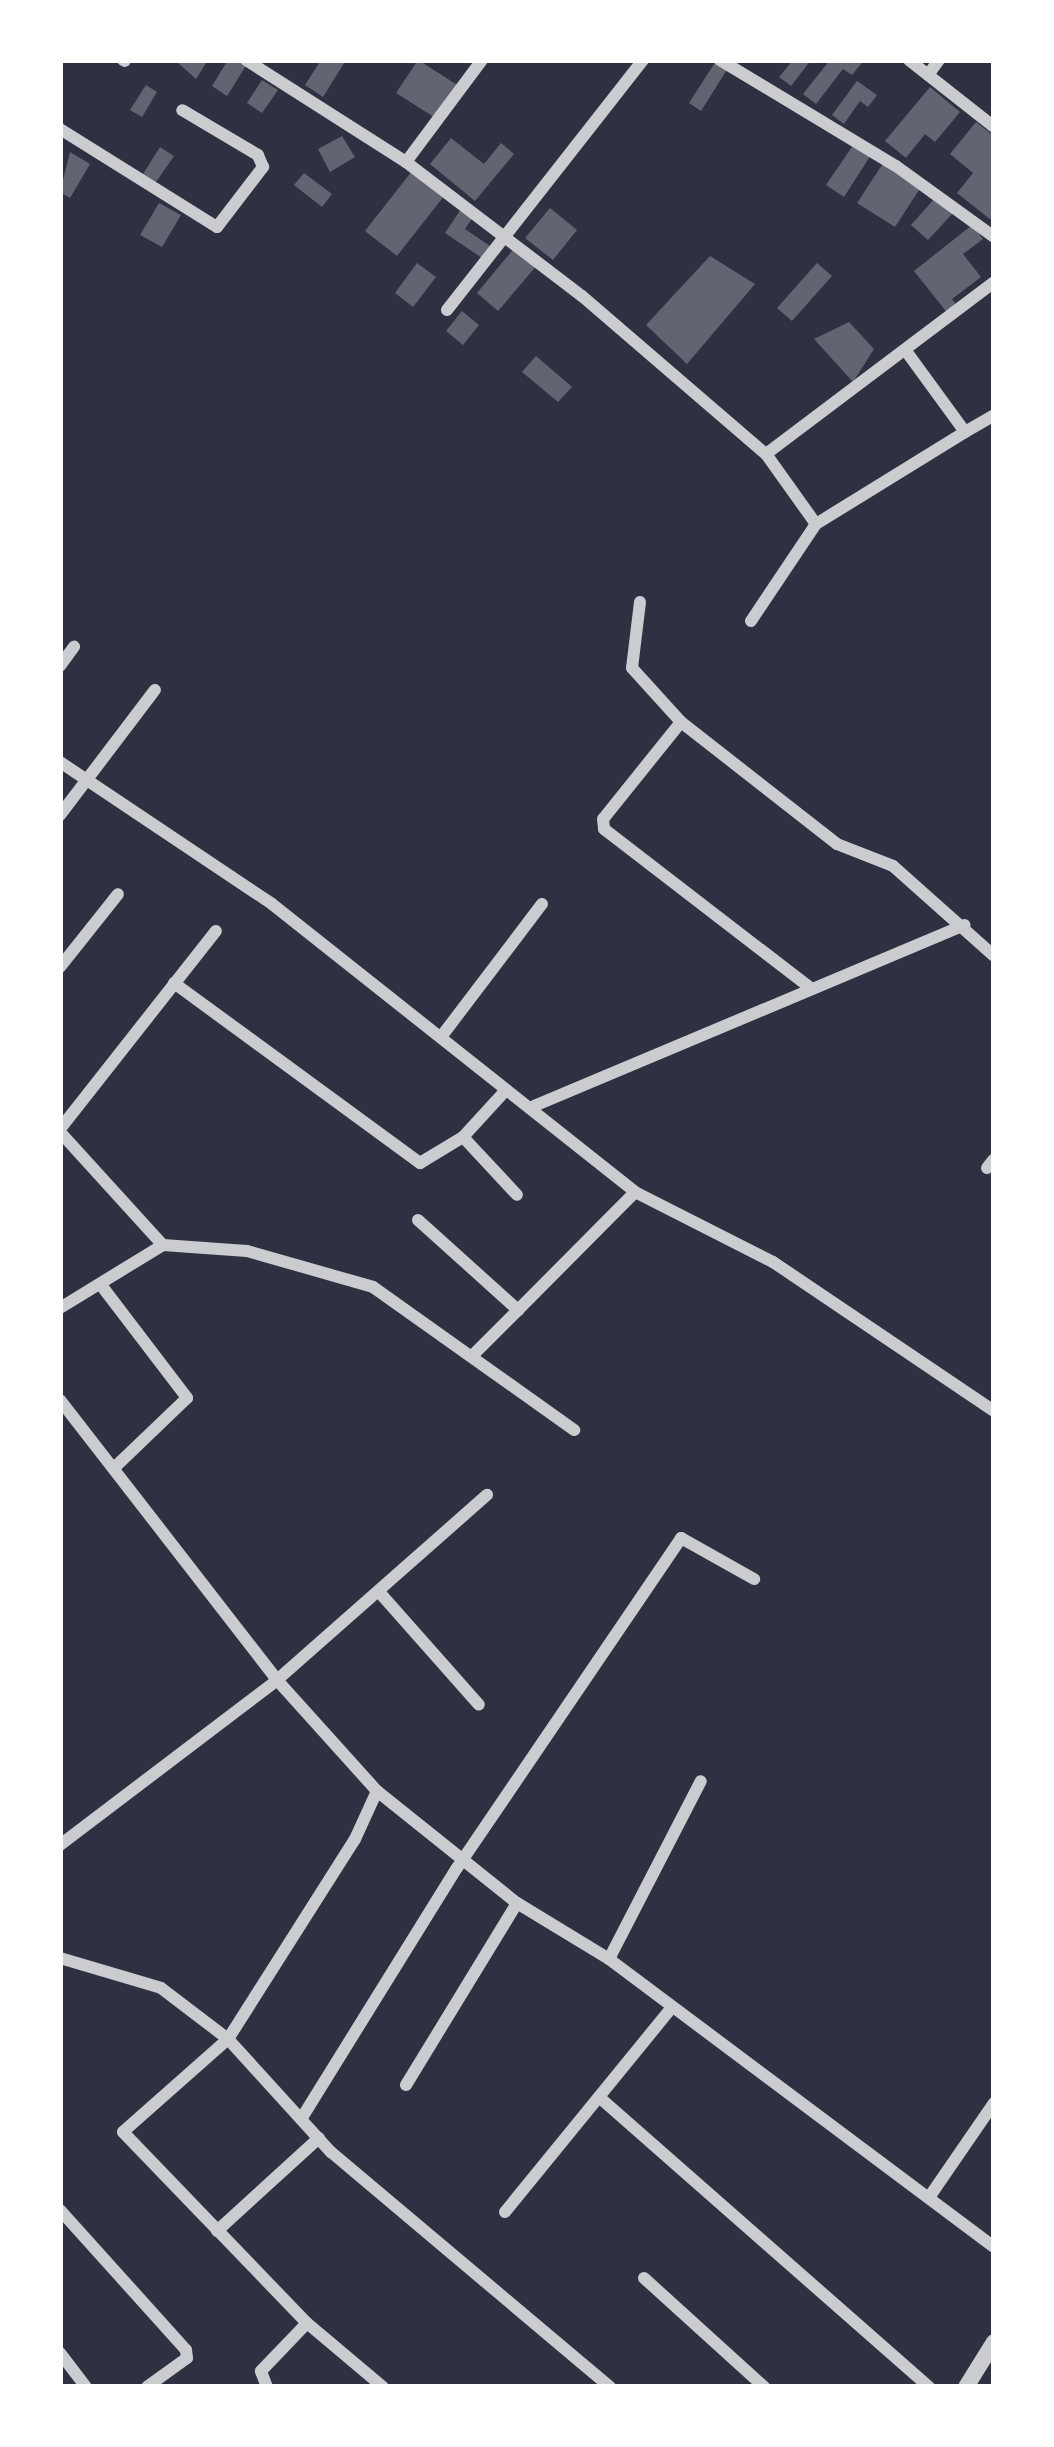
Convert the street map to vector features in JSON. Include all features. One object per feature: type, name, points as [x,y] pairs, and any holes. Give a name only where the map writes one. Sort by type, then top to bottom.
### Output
[{"type":"street","points":[[246,60],[406,162],[506,235],[766,454],[816,524]]},
{"type":"street","points":[[406,162],[482,60]]},
{"type":"street","points":[[447,310],[643,60]]},
{"type":"street","points":[[720,60],[896,166],[994,237]]},
{"type":"street","points":[[909,60],[994,128]]},
{"type":"street","points":[[928,75],[939,60]]},
{"type":"street","points":[[60,129],[217,227],[263,167],[258,154],[182,110]]},
{"type":"street","points":[[766,454],[994,281]]},
{"type":"street","points":[[906,351],[965,432]]},
{"type":"street","points":[[751,621],[816,524],[994,415]]},
{"type":"street","points":[[640,602],[632,668],[681,722],[837,844],[893,866],[965,925],[994,956]]},
{"type":"street","points":[[60,666],[74,647]]},
{"type":"street","points":[[60,814],[155,690]]},
{"type":"street","points":[[681,722],[603,819],[604,829],[812,989]]},
{"type":"street","points":[[60,762],[272,904],[506,1090],[534,1106],[635,1192],[773,1262],[994,1411]]},
{"type":"street","points":[[60,967],[118,894]]},
{"type":"street","points":[[441,1037],[542,904]]},
{"type":"street","points":[[534,1106],[965,925]]},
{"type":"street","points":[[979,940],[994,927]]},
{"type":"street","points":[[163,1246],[60,1131],[216,931]]},
{"type":"street","points":[[174,983],[420,1163],[463,1137],[506,1090]]},
{"type":"street","points":[[463,1137],[517,1195]]},
{"type":"street","points":[[474,1354],[635,1192]]},
{"type":"street","points":[[418,1220],[518,1310]]},
{"type":"street","points":[[60,1308],[163,1246],[247,1251],[373,1287],[474,1354],[574,1430]]},
{"type":"street","points":[[101,1285],[187,1399],[114,1468]]},
{"type":"street","points":[[60,1400],[277,1681],[377,1791],[517,1903],[609,1958],[670,2011],[994,2247]]},
{"type":"street","points":[[60,1845],[277,1681],[487,1495]]},
{"type":"street","points":[[303,2116],[464,1860],[681,1538],[754,1579]]},
{"type":"street","points":[[380,1593],[479,1706]]},
{"type":"street","points":[[609,1958],[701,1781]]},
{"type":"street","points":[[377,1791],[355,1839],[228,2039],[123,2132],[307,2323],[383,2387]]},
{"type":"street","points":[[406,2086],[517,1903]]},
{"type":"street","points":[[60,1958],[161,1988],[228,2039],[319,2138],[462,2269],[610,2387]]},
{"type":"street","points":[[506,2212],[670,2011]]},
{"type":"street","points":[[599,2096],[929,2387]]},
{"type":"street","points":[[930,2196],[994,2103]]},
{"type":"street","points":[[217,2231],[319,2138]]},
{"type":"street","points":[[60,2210],[186,2350],[187,2358],[147,2387]]},
{"type":"street","points":[[644,2278],[757,2385]]},
{"type":"street","points":[[267,2387],[261,2371],[307,2323]]},
{"type":"street","points":[[966,2387],[994,2342]]},
{"type":"street","points":[[60,2353],[86,2387]]},
{"type":"building","points":[[175,60],[208,60],[196,79]]},
{"type":"building","points":[[228,60],[247,64],[227,96],[212,86]]},
{"type":"building","points":[[321,60],[346,60],[323,97],[305,85]]},
{"type":"building","points":[[418,60],[459,86],[437,119],[396,93]]},
{"type":"building","points":[[793,60],[811,60],[791,86],[779,77]]},
{"type":"building","points":[[830,60],[864,60],[852,75],[843,69],[816,104],[803,94]]},
{"type":"building","points":[[716,61],[728,68],[701,111],[689,103]]},
{"type":"building","points":[[262,80],[278,90],[262,113],[247,103]]},
{"type":"building","points":[[857,81],[877,95],[868,107],[860,101],[844,124],[832,115]]},
{"type":"building","points":[[146,85],[157,92],[142,117],[130,110]]},
{"type":"building","points":[[930,87],[960,112],[935,142],[925,134],[906,158],[885,141]]},
{"type":"building","points":[[976,122],[994,136],[991,220],[957,193],[973,173],[950,154]]},
{"type":"building","points":[[342,136],[355,157],[330,172],[318,149]]},
{"type":"building","points":[[451,138],[484,164],[501,143],[514,154],[475,201],[430,164]]},
{"type":"building","points":[[854,144],[871,155],[844,197],[826,185]]},
{"type":"building","points":[[160,147],[174,156],[156,182],[143,174]]},
{"type":"building","points":[[70,152],[90,164],[70,198],[60,192]]},
{"type":"building","points":[[884,162],[921,187],[895,227],[857,203]]},
{"type":"building","points":[[412,171],[444,196],[397,256],[365,231]]},
{"type":"building","points":[[304,173],[332,194],[322,207],[294,185]]},
{"type":"building","points":[[935,198],[953,213],[928,240],[911,225]]},
{"type":"building","points":[[159,203],[181,215],[162,247],[140,235]]},
{"type":"building","points":[[550,208],[577,230],[553,260],[525,238]]},
{"type":"building","points":[[461,209],[473,217],[465,229],[490,246],[482,258],[445,233]]},
{"type":"building","points":[[972,225],[983,239],[963,254],[981,277],[952,299],[958,307],[949,315],[914,271]]},
{"type":"building","points":[[516,246],[538,264],[498,311],[477,293]]},
{"type":"building","points":[[710,256],[755,284],[687,364],[646,325]]},
{"type":"building","points":[[417,263],[436,277],[413,307],[395,293]]},
{"type":"building","points":[[817,263],[832,276],[792,321],[777,308]]},
{"type":"building","points":[[462,311],[479,325],[463,345],[446,331]]},
{"type":"building","points":[[849,322],[874,349],[853,382],[814,339]]},
{"type":"building","points":[[536,356],[572,387],[558,402],[522,372]]}]
